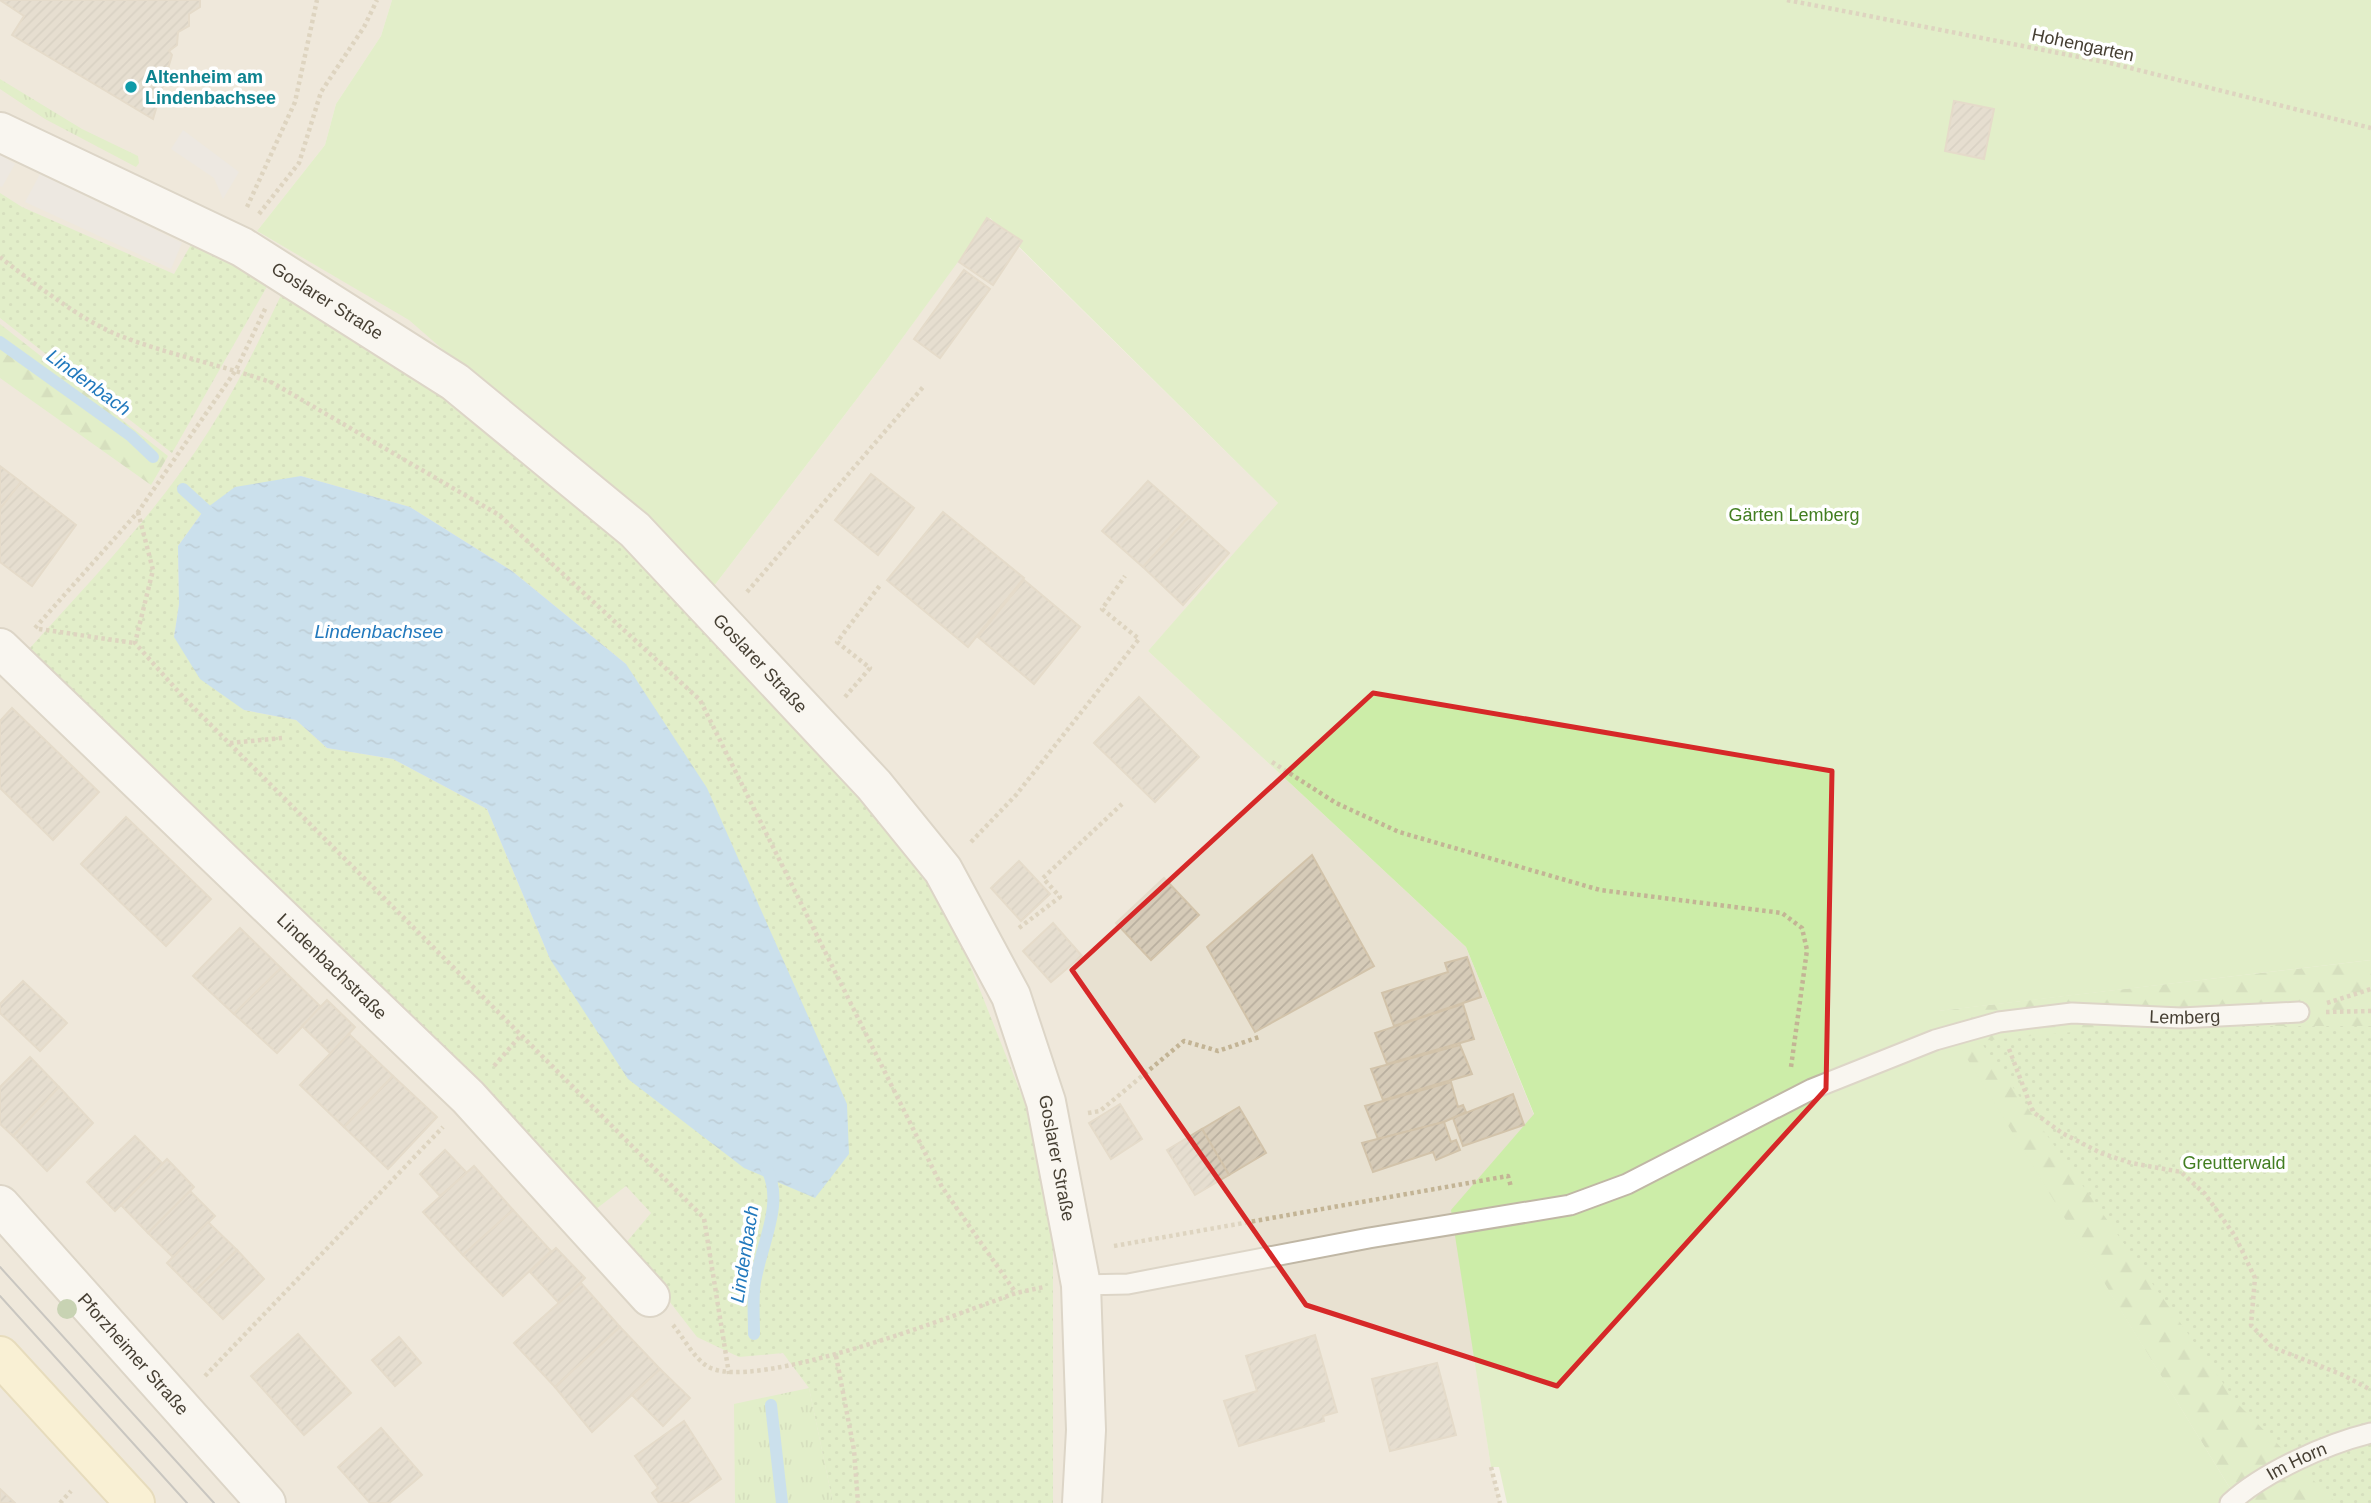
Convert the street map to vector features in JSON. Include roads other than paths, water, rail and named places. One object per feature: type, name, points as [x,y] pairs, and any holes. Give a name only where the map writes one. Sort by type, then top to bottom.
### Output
[{"type":"main road","points":[[0,1356],[135,1503]]},
{"type":"street","name":"Goslarer Straße","points":[[0,132],[242,247],[455,382],[635,530],[874,785],[943,870],[1012,996],[1049,1120],[1082,1285],[1086,1430],[1082,1503]]},
{"type":"street","name":"Lindenbachstraße","points":[[5,652],[468,1097],[650,1297]]},
{"type":"street","name":"Pforzheimer Straße","points":[[0,1205],[266,1503]]},
{"type":"lane","name":"Lemberg","points":[[1082,1285],[1128,1284],[1369,1238],[1570,1205],[1627,1184],[1812,1089],[1935,1040],[1999,1022],[2072,1013],[2181,1018],[2300,1012]]},
{"type":"lane","name":"Im Horn","points":[[2230,1503],[2260,1480],[2349,1438],[2371,1433]]},
{"type":"water","name":"Lindenbachsee","points":[[301,476],[410,507],[512,571],[626,664],[707,788],[847,1104],[849,1154],[815,1198],[744,1168],[628,1079],[550,959],[487,809],[393,759],[327,748],[296,720],[244,710],[200,679],[174,637],[179,604],[178,546],[204,510],[235,487]]},
{"type":"waterway","name":"Lindenbach","points":[[0,342],[131,436],[153,457]]},
{"type":"waterway","name":"Lindenbach","points":[[183,489],[217,520]]},
{"type":"waterway","name":"Lindenbach","points":[[754,1334],[756,1275],[772,1212],[772,1182],[766,1168]]},
{"type":"waterway","name":"Lindenbach","points":[[771,1405],[782,1503]]},
{"type":"tram line","points":[[0,1267],[214,1503]]},
{"type":"tram line","points":[[0,1296],[187,1503]]},
{"type":"place","name":"Altenheim am Lindenbachsee","points":[[131,87]]},
{"type":"park label","name":"Gärten Lemberg","points":[[1794,515]]},
{"type":"park label","name":"Greutterwald","points":[[2234,1163]]}]
